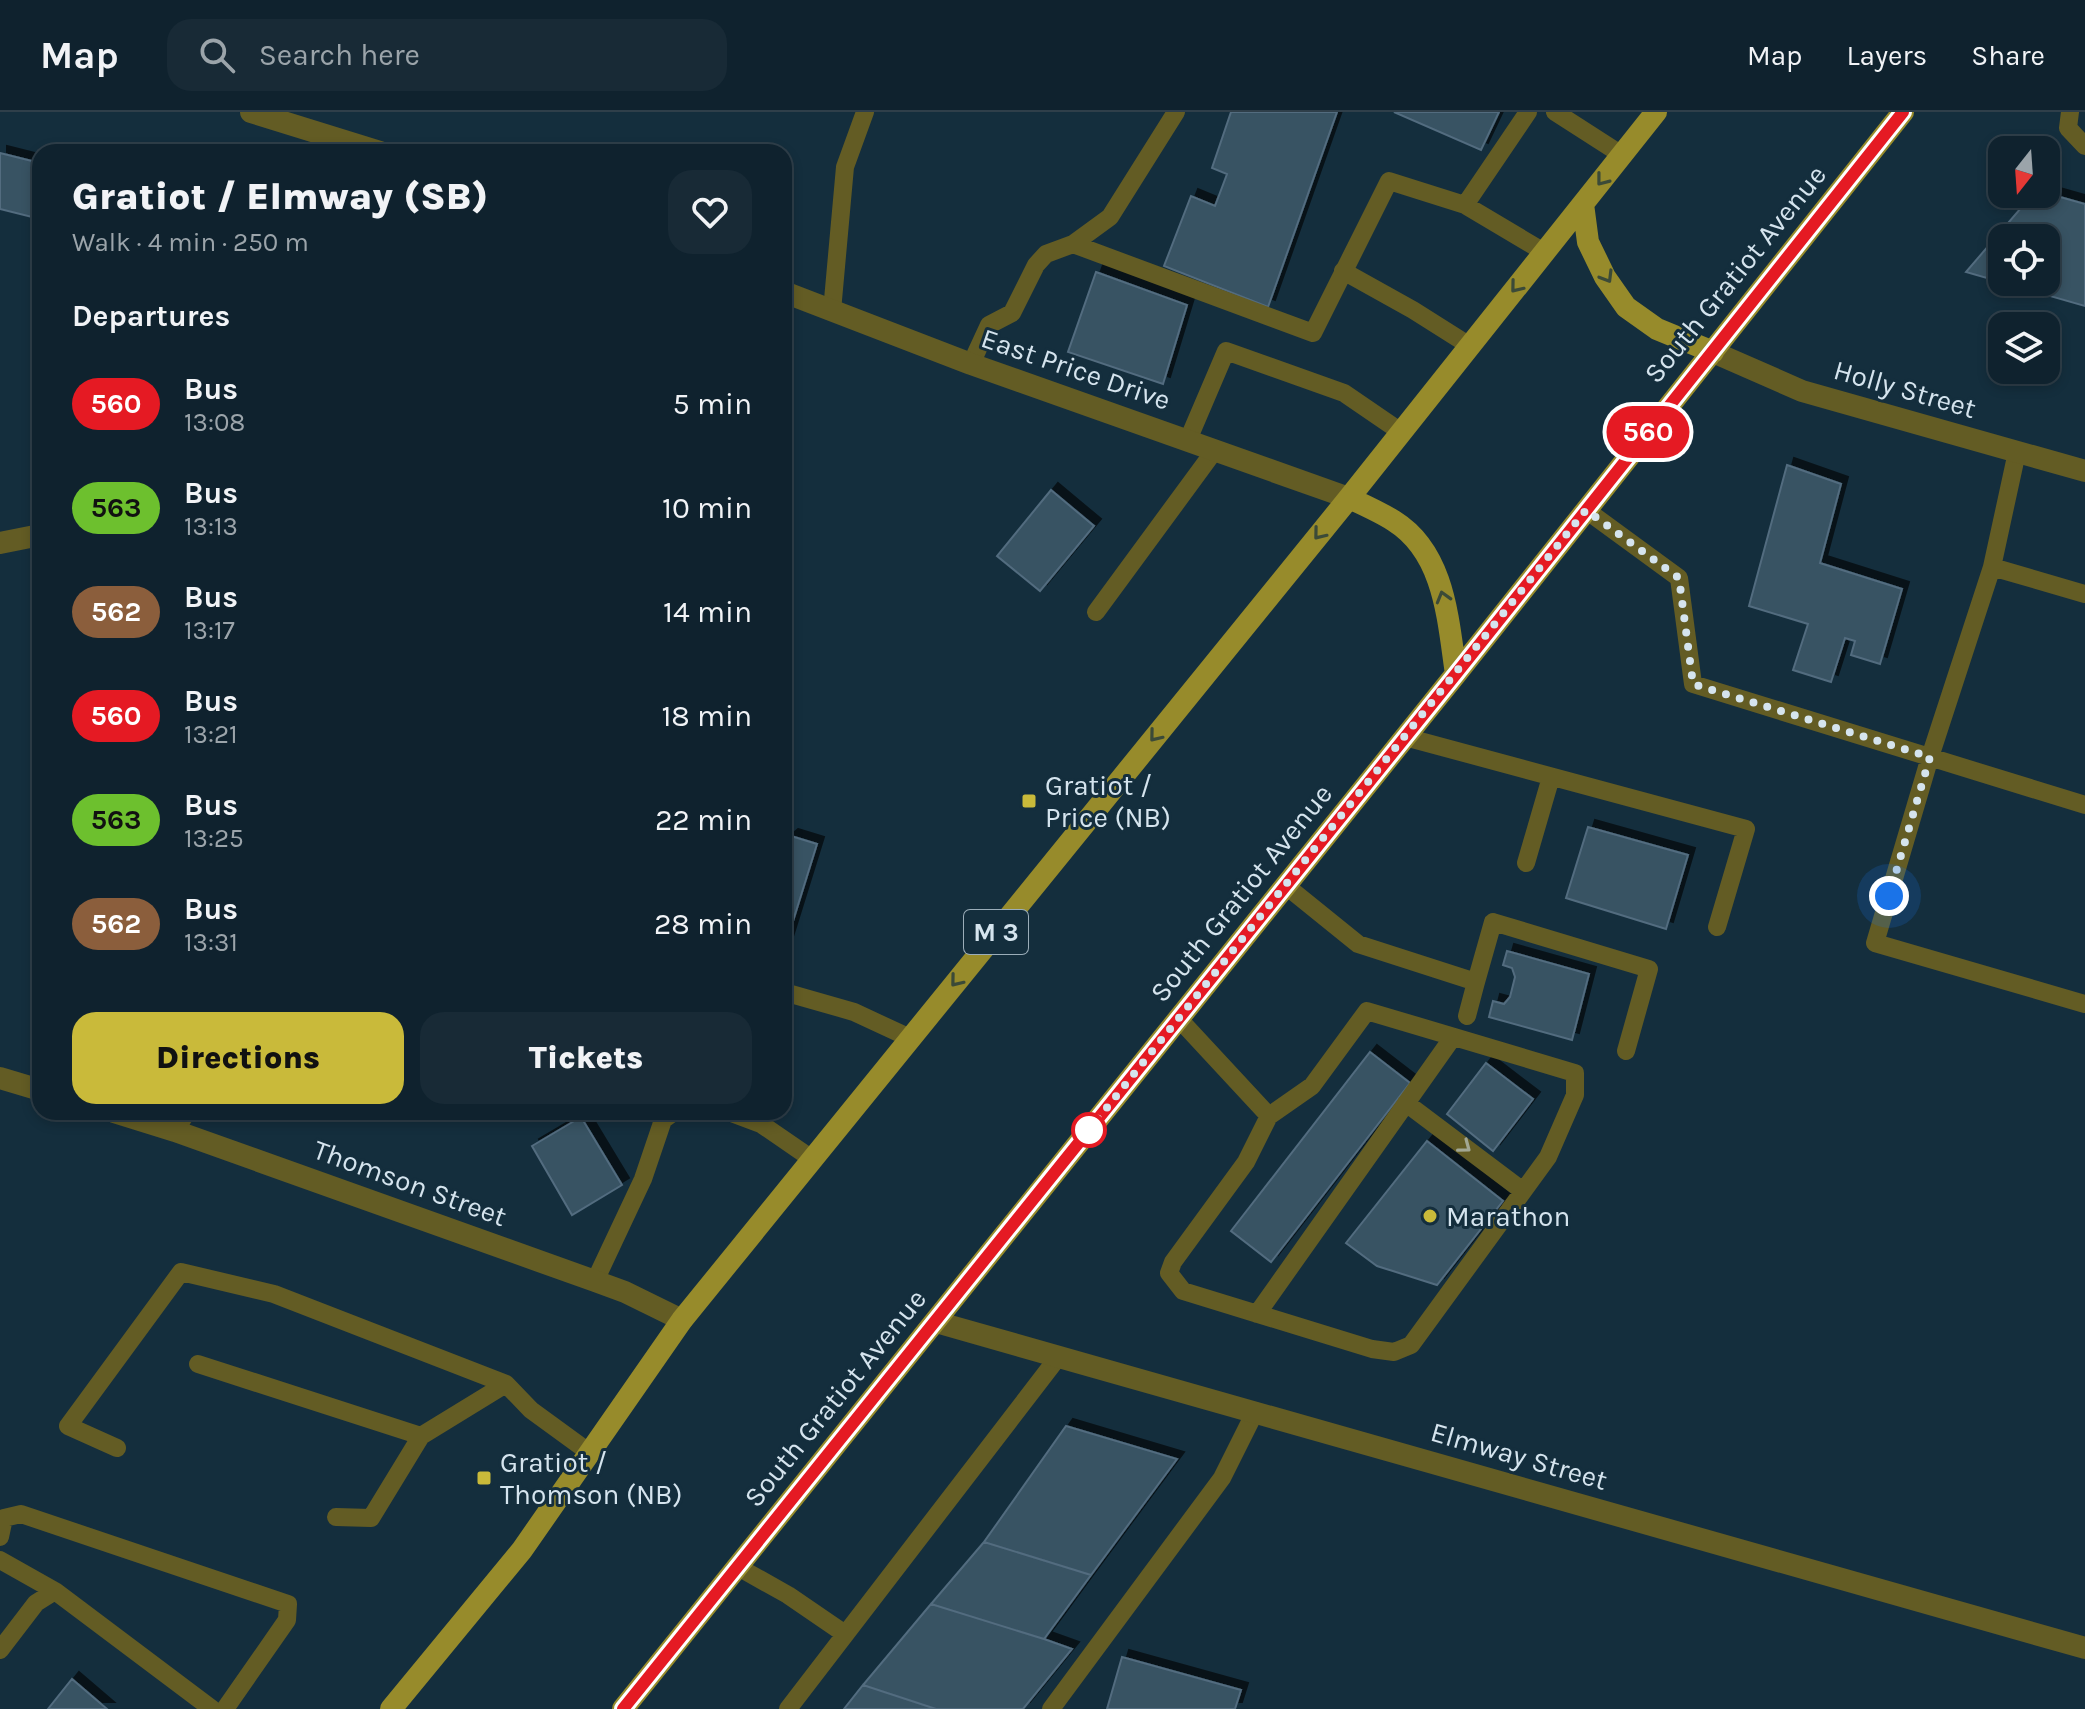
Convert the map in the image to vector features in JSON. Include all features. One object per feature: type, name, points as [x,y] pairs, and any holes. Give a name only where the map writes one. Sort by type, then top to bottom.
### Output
[{"type":"main road","name":"M 3","points":[[391,1709],[522,1550],[682,1320],[1349,498],[1656,112]]},
{"type":"main road","name":"South Gratiot Avenue","points":[[623,1709],[1456,674],[1903,112]]},
{"type":"main road","points":[[1583,204],[1588,242],[1605,277],[1626,307],[1657,329],[1713,352]]},
{"type":"main road","points":[[1349,498],[1396,522],[1420,544],[1435,571],[1446,606],[1456,674]]},
{"type":"street","points":[[251,112],[354,144]]},
{"type":"street","name":"East Price Drive","points":[[792,295],[971,364],[1349,498]]},
{"type":"street","name":"Holly Street","points":[[1713,352],[1802,391],[2085,471]]},
{"type":"street","points":[[0,543],[32,537]]},
{"type":"street","points":[[0,1078],[32,1088]]},
{"type":"street","name":"Thomson Street","points":[[181,1121],[625,1292],[682,1320]]},
{"type":"street","name":"Elmway Street","points":[[936,1322],[2085,1648]]},
{"type":"lane","points":[[832,311],[845,167],[865,112]]},
{"type":"lane","points":[[971,364],[989,325],[1012,313],[1036,265],[1046,254],[1073,244],[1110,217],[1176,112]]},
{"type":"lane","points":[[1465,205],[1528,112]]},
{"type":"lane","points":[[1555,112],[1622,155]]},
{"type":"lane","points":[[2070,112],[2068,128],[2085,146]]},
{"type":"lane","points":[[1073,244],[1313,333],[1389,181],[1465,205],[1544,252]]},
{"type":"lane","points":[[1343,271],[1470,346]]},
{"type":"lane","points":[[1188,440],[1226,351],[1344,393],[1401,432]]},
{"type":"lane","points":[[1096,612],[1215,450]]},
{"type":"lane","points":[[2017,452],[1992,567],[1930,757],[1875,943],[2085,1004]]},
{"type":"lane","points":[[1586,510],[1679,578],[1693,684],[2085,805]]},
{"type":"lane","points":[[1992,567],[2085,594]]},
{"type":"lane","points":[[1405,737],[1746,829],[1717,927]]},
{"type":"lane","points":[[1526,863],[1551,777]]},
{"type":"lane","points":[[1285,885],[1358,944],[1476,982]]},
{"type":"lane","points":[[1467,1016],[1493,922],[1649,969],[1626,1051]]},
{"type":"lane","points":[[792,994],[854,1012],[910,1038]]},
{"type":"lane","points":[[1367,1011],[1575,1073],[1575,1095],[1548,1157],[1411,1345],[1394,1352],[1372,1349],[1183,1291],[1169,1273],[1173,1262],[1246,1162],[1269,1116],[1312,1086],[1367,1011]]},
{"type":"lane","points":[[1179,1019],[1269,1116]]},
{"type":"lane","points":[[1257,1314],[1453,1037]]},
{"type":"lane","points":[[1406,1103],[1523,1191]]},
{"type":"lane","points":[[595,1281],[643,1179],[663,1120]]},
{"type":"lane","points":[[750,1120],[812,1159]]},
{"type":"lane","points":[[117,1448],[68,1426],[181,1272],[274,1294],[506,1384],[531,1410],[590,1453]]},
{"type":"lane","points":[[788,1709],[1059,1356]]},
{"type":"lane","points":[[198,1364],[421,1436]]},
{"type":"lane","points":[[336,1517],[371,1518],[421,1436],[506,1384]]},
{"type":"lane","points":[[1051,1709],[1222,1478],[1255,1412]]},
{"type":"lane","points":[[0,1537],[4,1518],[21,1514],[288,1604],[287,1620],[225,1709]]},
{"type":"lane","points":[[0,1560],[55,1591],[212,1709]]},
{"type":"lane","points":[[738,1567],[788,1595],[845,1634]]},
{"type":"lane","points":[[0,1650],[36,1603],[55,1591]]},
{"type":"building","points":[[1231,112],[1337,112],[1268,307],[1164,266],[1191,196],[1215,206],[1227,174],[1212,168]]},
{"type":"building","points":[[1394,112],[1499,112],[1481,150]]},
{"type":"building","points":[[0,153],[32,161],[32,217],[0,209]]},
{"type":"building","points":[[2060,197],[2085,204],[2085,306],[2050,296],[2060,296],[2060,224],[2007,224],[2021,208],[2060,208]]},
{"type":"building","points":[[1988,246],[1988,278],[1966,272]]},
{"type":"building","points":[[1096,272],[1187,305],[1163,384],[1068,352]]},
{"type":"building","points":[[1787,465],[1841,484],[1820,563],[1902,589],[1880,664],[1851,655],[1855,641],[1845,638],[1831,682],[1793,670],[1808,624],[1749,606]]},
{"type":"building","points":[[1051,490],[1094,526],[1040,591],[997,556]]},
{"type":"building","points":[[1588,827],[1688,855],[1666,929],[1566,898]]},
{"type":"building","points":[[792,836],[817,844],[792,924]]},
{"type":"building","points":[[1507,951],[1589,974],[1572,1040],[1489,1017],[1493,1001],[1504,1004],[1510,997],[1515,977],[1512,968],[1503,965]]},
{"type":"building","points":[[1370,1052],[1410,1083],[1271,1262],[1231,1231]]},
{"type":"building","points":[[1486,1063],[1533,1099],[1493,1151],[1447,1114]]},
{"type":"building","points":[[576,1120],[583,1120],[622,1185],[572,1215],[532,1146]]},
{"type":"building","points":[[1427,1141],[1503,1201],[1437,1285],[1377,1266],[1346,1243]]},
{"type":"building","points":[[1066,1426],[1177,1459],[1091,1575],[984,1542]]},
{"type":"building","points":[[984,1542],[1091,1575],[1044,1639],[931,1604]]},
{"type":"building","points":[[931,1604],[1072,1649],[1023,1709],[936,1709],[863,1685]]},
{"type":"building","points":[[1122,1657],[1241,1690],[1235,1709],[1107,1709]]},
{"type":"building","points":[[72,1679],[107,1709],[48,1709]]},
{"type":"building","points":[[863,1685],[936,1709],[844,1709]]},
{"type":"bus line","name":"560","points":[[623,1709],[1456,674],[1903,112]]},
{"type":"place","name":"Gratiot / Price (NB)","points":[[1029,801]]},
{"type":"place","name":"Marathon","points":[[1430,1216]]},
{"type":"place","name":"Gratiot / Thomson (NB)","points":[[484,1478]]},
{"type":"route","points":[[1089,1130],[1586,510],[1679,578],[1693,684],[1930,757],[1889,896]]}]
